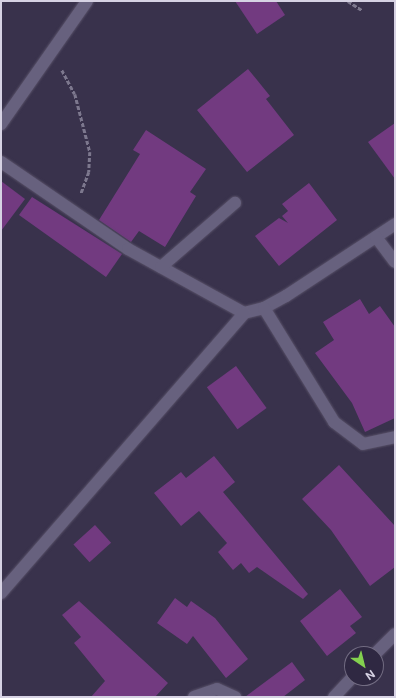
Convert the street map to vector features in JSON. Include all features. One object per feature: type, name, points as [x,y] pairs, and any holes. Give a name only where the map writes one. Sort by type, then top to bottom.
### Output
[{"type":"street","points":[[1,124],[53,52],[87,1]]},
{"type":"street","points":[[1,162],[75,210],[128,249],[244,313]]},
{"type":"street","points":[[162,267],[235,203]]},
{"type":"street","points":[[1,593],[244,313],[264,308],[395,224]]},
{"type":"street","points":[[376,237],[395,262]]},
{"type":"street","points":[[264,308],[334,422],[363,444],[395,436]]},
{"type":"street","points":[[384,646],[395,634]]},
{"type":"street","points":[[334,697],[344,686]]},
{"type":"street","points":[[194,697],[217,689],[235,697]]},
{"type":"path","points":[[348,1],[362,10]]},
{"type":"path","points":[[53,52],[75,94],[90,152],[89,172],[75,210]]},
{"type":"building","points":[[235,1],[276,1],[285,15],[257,34]]},
{"type":"building","points":[[248,69],[270,96],[266,99],[294,135],[247,172],[197,110]]},
{"type":"building","points":[[395,123],[395,179],[368,142]]},
{"type":"building","points":[[146,130],[206,169],[190,192],[196,196],[165,247],[139,231],[131,242],[99,220],[140,154],[133,150]]},
{"type":"building","points":[[1,181],[25,199],[1,231]]},
{"type":"building","points":[[309,183],[337,220],[279,266],[255,236],[279,218],[288,223],[282,216],[288,211],[282,204]]},
{"type":"building","points":[[32,197],[122,254],[106,277],[19,215]]},
{"type":"building","points":[[360,299],[369,314],[380,306],[395,327],[395,418],[365,432],[352,403],[315,353],[334,340],[323,322]]},
{"type":"building","points":[[236,366],[267,408],[237,429],[207,387]]},
{"type":"building","points":[[214,456],[235,482],[223,492],[308,594],[303,599],[257,567],[249,573],[241,563],[233,570],[218,552],[227,543],[199,511],[181,526],[154,493],[181,472],[186,478]]},
{"type":"building","points":[[339,465],[395,526],[395,567],[370,586],[331,530],[302,499]]},
{"type":"building","points":[[95,525],[111,543],[90,562],[73,544]]},
{"type":"building","points":[[340,589],[362,617],[350,626],[356,633],[327,656],[300,621]]},
{"type":"building","points":[[175,598],[187,607],[191,601],[215,618],[248,659],[226,678],[193,636],[187,644],[157,623]]},
{"type":"building","points":[[79,601],[168,683],[155,697],[91,697],[105,681],[74,643],[81,637],[62,615]]},
{"type":"building","points":[[292,662],[305,680],[283,697],[245,697]]}]
